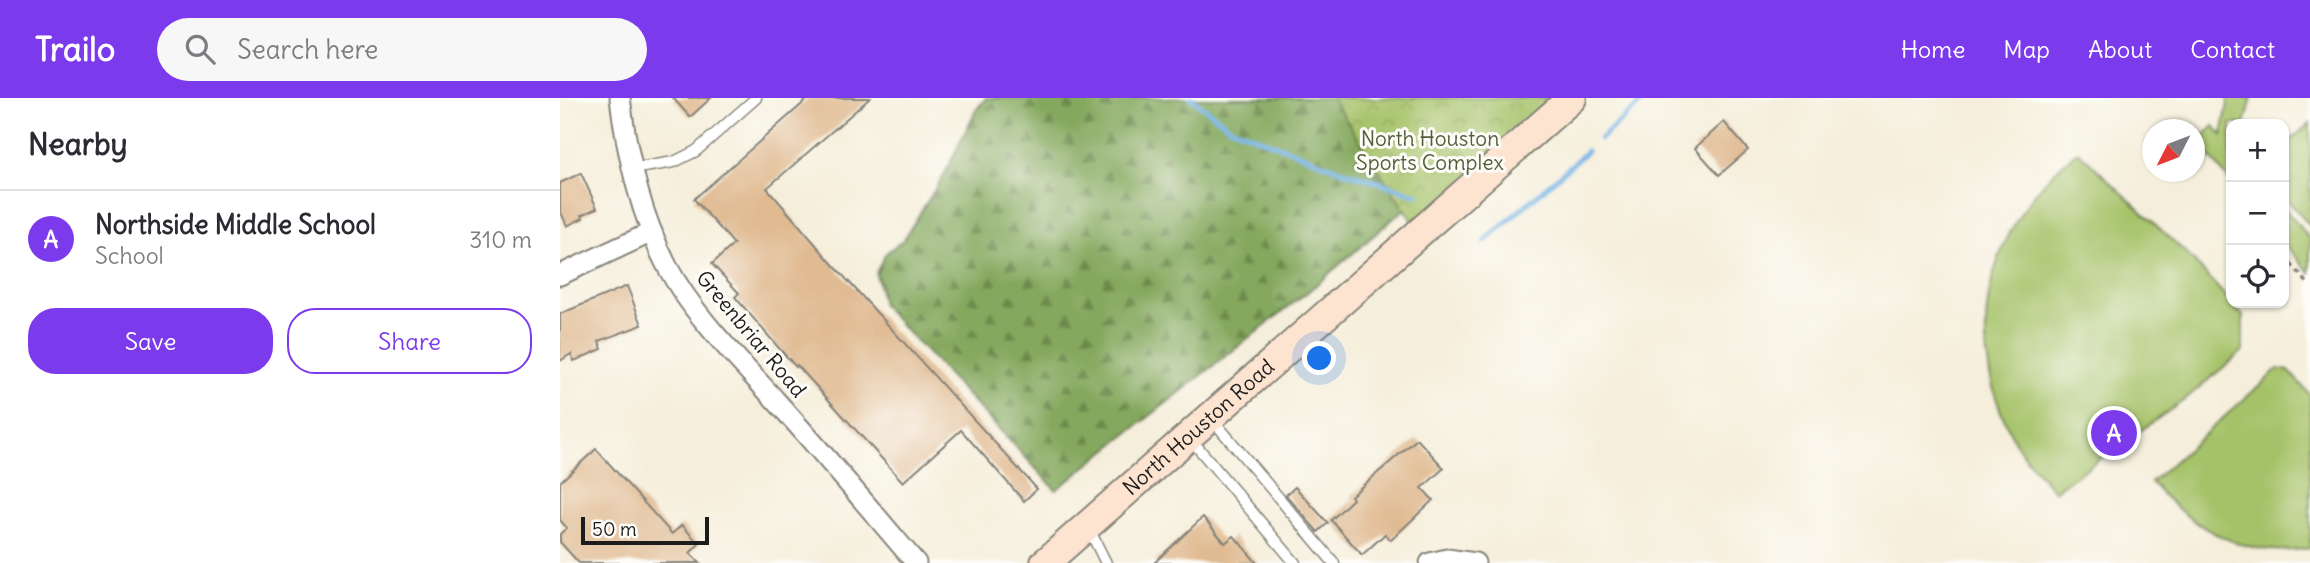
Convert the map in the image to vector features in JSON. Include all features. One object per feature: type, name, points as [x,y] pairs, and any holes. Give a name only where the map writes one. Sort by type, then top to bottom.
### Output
[{"type":"street","name":"Greenbriar Road","points":[[620,98],[626,144],[646,220],[667,267],[716,334],[916,563]]},
{"type":"street","name":"North Houston Road","points":[[1045,563],[1572,98]]},
{"type":"street","points":[[560,275],[652,232]]},
{"type":"street","points":[[1430,563],[1447,559],[1475,563]]},
{"type":"lane","points":[[632,169],[674,162],[696,151],[757,98]]},
{"type":"lane","points":[[1210,417],[1334,563]]},
{"type":"lane","points":[[1188,437],[1295,563]]},
{"type":"lane","points":[[1087,525],[1106,563]]},
{"type":"path","points":[[2289,262],[2310,286]]},
{"type":"green space","points":[[986,98],[1534,98],[1310,290],[1056,490],[882,305],[876,273],[886,253],[903,240],[944,175],[976,110]]},
{"type":"green space","name":"North Houston Sports Complex","points":[[1332,98],[1572,98],[1420,233]]},
{"type":"green space","points":[[2229,98],[2252,98],[2246,119],[2226,119],[2226,176],[2205,151],[2205,134],[2214,126],[2222,135]]},
{"type":"green space","points":[[2310,123],[2310,226],[2289,202],[2289,142]]},
{"type":"green space","points":[[2078,151],[2191,258],[2226,297],[2226,308],[2236,308],[2243,316],[2243,351],[2183,401],[2054,491],[2018,447],[1994,392],[1987,354],[1986,316],[1992,279],[2005,243],[2024,209],[2048,178]]},
{"type":"green space","points":[[2289,214],[2310,239],[2310,273],[2289,249]]},
{"type":"green space","points":[[2278,369],[2289,371],[2310,395],[2310,548],[2287,551],[2243,545],[2222,537],[2184,514],[2151,482]]},
{"type":"building","points":[[673,98],[711,98],[690,117]]},
{"type":"building","points":[[809,98],[870,98],[767,188],[1037,489],[1024,501],[961,430],[903,482],[778,347],[735,297],[739,293],[712,264],[734,244],[694,199]]},
{"type":"building","points":[[1724,122],[1748,150],[1719,175],[1695,148]]},
{"type":"building","points":[[581,173],[597,208],[567,226],[560,210],[560,183]]},
{"type":"building","points":[[627,286],[642,325],[599,341],[602,349],[574,361],[571,354],[560,361],[560,314]]},
{"type":"building","points":[[1417,439],[1444,468],[1422,488],[1433,500],[1391,540],[1385,534],[1362,555],[1331,520],[1353,499],[1351,496]]},
{"type":"building","points":[[596,449],[672,534],[682,525],[699,544],[690,553],[700,563],[579,563],[560,542],[560,534],[567,528],[560,520],[560,482]]},
{"type":"building","points":[[1295,487],[1328,523],[1318,532],[1286,495]]},
{"type":"building","points":[[1203,517],[1225,543],[1234,536],[1257,563],[1154,563]]},
{"type":"waterway","points":[[1191,98],[1230,127],[1343,171],[1418,195]]},
{"type":"waterway","points":[[1600,139],[1646,98]]},
{"type":"waterway","points":[[1484,242],[1587,151]]},
{"type":"place","name":"Northside Middle School","points":[[2114,433]]}]
